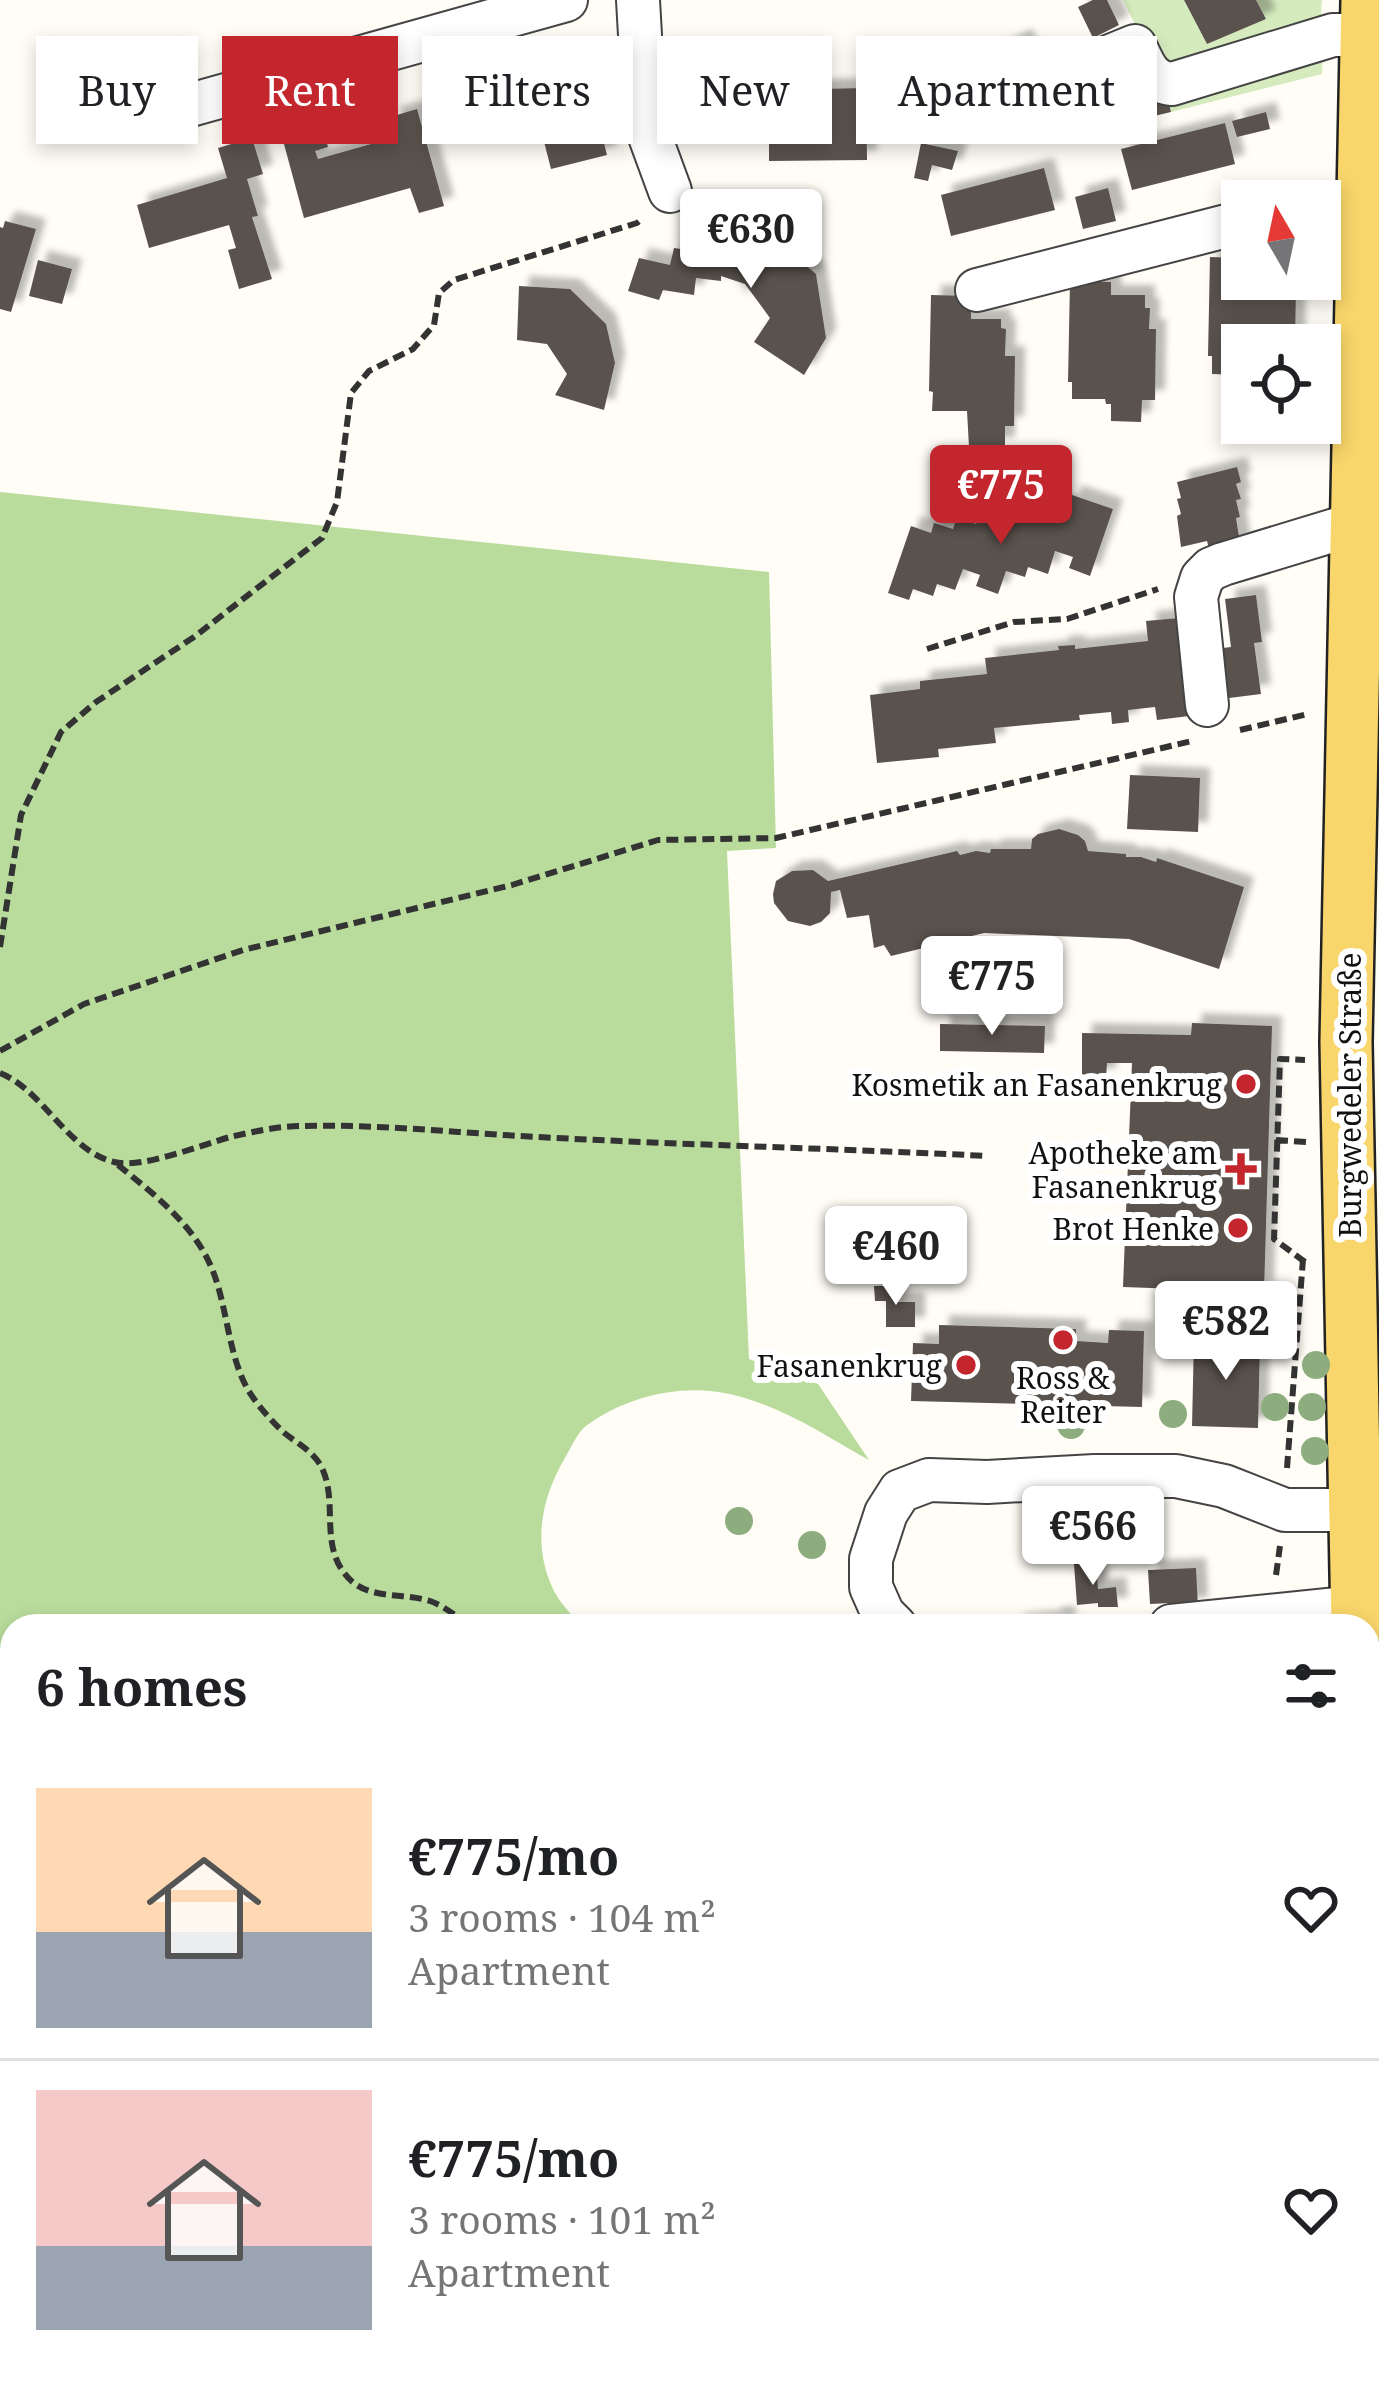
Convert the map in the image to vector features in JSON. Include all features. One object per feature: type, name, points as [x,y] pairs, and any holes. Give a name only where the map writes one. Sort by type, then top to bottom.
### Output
[{"type":"main road","name":"Burgwedeler Straße","points":[[1357,1614],[1364,1189],[1346,1042],[1358,523],[1369,471],[1341,204],[1369,49]]},
{"type":"street","points":[[198,103],[566,0]]},
{"type":"street","points":[[638,0],[645,123],[670,191]]},
{"type":"street","points":[[1157,81],[1172,84],[1333,35],[1369,49]]},
{"type":"street","points":[[977,290],[1221,228]]},
{"type":"street","points":[[1213,725],[1196,597],[1207,573],[1223,563],[1358,523]]},
{"type":"street","points":[[883,1614],[872,1586],[871,1559],[886,1513],[900,1491],[929,1480],[1176,1476],[1224,1486],[1285,1510],[1356,1510]]},
{"type":"path","points":[[0,947],[21,814],[61,732],[96,701],[194,637],[322,538],[337,502],[351,393],[369,371],[413,349],[434,325],[439,293],[454,280],[637,224],[670,191]]},
{"type":"path","points":[[927,649],[1014,622],[1067,619],[1207,573]]},
{"type":"path","points":[[0,1051],[84,1004],[243,950],[512,885],[658,840],[776,838],[1213,725],[1352,709]]},
{"type":"path","points":[[1303,1262],[1274,1239],[1272,1160],[1280,1059],[1315,1060]]},
{"type":"path","points":[[0,1073],[22,1087],[85,1146],[115,1162],[160,1199],[193,1234],[214,1272],[249,1394],[323,1470],[331,1542],[348,1580],[374,1593],[431,1601],[451,1614]]},
{"type":"path","points":[[115,1162],[153,1160],[235,1136],[296,1126],[986,1156]]},
{"type":"path","points":[[1276,1140],[1311,1142]]},
{"type":"green space","points":[[1123,0],[1184,0],[1207,44],[1266,19],[1256,0],[1322,0],[1320,27],[1176,72],[1157,64],[1157,36],[1141,36]]},
{"type":"green space","points":[[1323,48],[1322,74],[1171,112],[1167,96]]},
{"type":"green space","points":[[0,492],[769,572],[776,848],[727,851],[749,1359],[818,1384],[869,1460],[777,1410],[738,1396],[701,1390],[666,1393],[632,1402],[583,1429],[550,1488],[542,1521],[543,1555],[553,1589],[571,1614],[0,1614]]},
{"type":"building","points":[[1107,0],[1119,25],[1092,36],[1078,7]]},
{"type":"building","points":[[1184,0],[1256,0],[1266,19],[1207,44]]},
{"type":"building","points":[[856,88],[856,144],[867,144],[867,160],[769,161],[769,144],[832,144],[832,89]]},
{"type":"building","points":[[1167,96],[1171,112],[1157,115],[1157,98]]},
{"type":"building","points":[[417,109],[422,144],[427,144],[444,206],[419,213],[410,188],[304,218],[284,144],[327,144],[315,151],[318,159],[371,144],[398,144],[398,115]]},
{"type":"building","points":[[1266,112],[1270,129],[1237,137],[1232,121]]},
{"type":"building","points":[[1225,123],[1235,164],[1132,190],[1121,149],[1157,144],[1157,140]]},
{"type":"building","points":[[254,144],[263,174],[247,179],[258,216],[252,217],[272,279],[239,289],[228,250],[236,248],[229,225],[149,248],[137,205],[227,178],[218,148]]},
{"type":"building","points":[[545,144],[604,144],[607,155],[551,169]]},
{"type":"building","points":[[921,144],[958,151],[952,170],[932,165],[928,181],[914,178]]},
{"type":"building","points":[[1044,168],[1055,210],[951,236],[941,195]]},
{"type":"building","points":[[1108,188],[1116,221],[1083,229],[1075,197]]},
{"type":"building","points":[[5,221],[36,229],[11,312],[0,309],[0,227]]},
{"type":"building","points":[[724,237],[778,242],[816,274],[826,338],[804,375],[754,342],[770,318],[745,284],[721,276],[721,281],[696,278],[694,295],[663,290],[659,300],[628,291],[639,258],[670,265],[674,248],[722,255]]},
{"type":"building","points":[[1210,257],[1221,257],[1221,300],[1296,300],[1295,324],[1221,324],[1221,374],[1212,374],[1212,356],[1208,356]]},
{"type":"building","points":[[38,260],[72,269],[62,304],[29,296]]},
{"type":"building","points":[[1070,281],[1111,282],[1111,295],[1145,295],[1149,329],[1156,329],[1155,400],[1142,400],[1141,422],[1111,421],[1111,404],[1105,399],[1072,399],[1072,382],[1068,382]]},
{"type":"building","points":[[519,286],[570,289],[606,324],[615,363],[604,410],[555,395],[567,374],[547,344],[517,340]]},
{"type":"building","points":[[931,295],[971,296],[971,319],[1001,319],[1001,328],[1006,329],[1005,356],[1015,356],[1014,426],[1005,426],[1005,447],[969,447],[967,411],[932,411]]},
{"type":"building","points":[[1237,467],[1241,549],[1211,557],[1207,541],[1181,547],[1177,482]]},
{"type":"building","points":[[1072,495],[1113,509],[1090,576],[1069,568],[1073,557],[1055,551],[1048,574],[1028,567],[1025,577],[1006,571],[998,594],[976,586],[980,575],[963,569],[955,590],[937,584],[933,596],[913,589],[909,600],[888,593],[911,526],[931,533],[934,523],[953,529],[957,517],[976,524],[980,513],[999,520],[1003,509],[1021,515],[1025,504],[1045,510],[1049,499],[1068,506]]},
{"type":"building","points":[[1256,595],[1262,642],[1254,643],[1261,694],[1229,698],[1223,648],[1231,647],[1225,599]]},
{"type":"building","points":[[1179,618],[1189,716],[1157,720],[1155,707],[1128,710],[1129,722],[1112,724],[1111,712],[1079,715],[1080,720],[994,728],[996,743],[938,749],[939,757],[877,763],[870,695],[920,689],[920,681],[987,674],[985,658],[1059,650],[1058,646],[1075,645],[1075,649],[1148,641],[1146,621]]},
{"type":"building","points":[[1130,775],[1200,778],[1198,832],[1127,829]]},
{"type":"building","points":[[1059,829],[1078,835],[1088,851],[1156,862],[1157,858],[1244,887],[1219,969],[1129,939],[984,933],[891,956],[884,945],[874,948],[869,915],[847,918],[840,890],[831,892],[830,913],[810,926],[788,921],[774,903],[776,881],[792,871],[813,870],[828,881],[957,851],[960,855],[1031,849],[1038,834]]},
{"type":"building","points":[[1192,1023],[1272,1026],[1264,1292],[1123,1287],[1132,1063],[1107,1063],[1106,1078],[1082,1078],[1082,1033],[1191,1035]]},
{"type":"building","points":[[940,1024],[1045,1026],[1044,1053],[940,1051]]},
{"type":"building","points":[[874,1286],[894,1286],[894,1302],[915,1302],[915,1327],[886,1327],[886,1301],[875,1301]]},
{"type":"building","points":[[939,1325],[1076,1329],[1076,1341],[1108,1343],[1109,1330],[1144,1331],[1142,1407],[911,1401],[913,1343],[939,1344]]},
{"type":"building","points":[[1194,1339],[1260,1341],[1258,1428],[1192,1426]]},
{"type":"building","points":[[1096,1563],[1098,1589],[1116,1587],[1118,1607],[1077,1605],[1074,1564]]},
{"type":"building","points":[[1196,1568],[1198,1607],[1150,1604],[1148,1570]]},
{"type":"place","name":"Kosmetik an Fasanenkrug","points":[[1246,1084]]},
{"type":"place","name":"Apotheke am Fasanenkrug","points":[[1241,1169]]},
{"type":"place","name":"Brot Henke","points":[[1238,1228]]},
{"type":"place","name":"Ross & Reiter","points":[[1063,1340]]},
{"type":"place","name":"Fasanenkrug","points":[[966,1365]]}]
